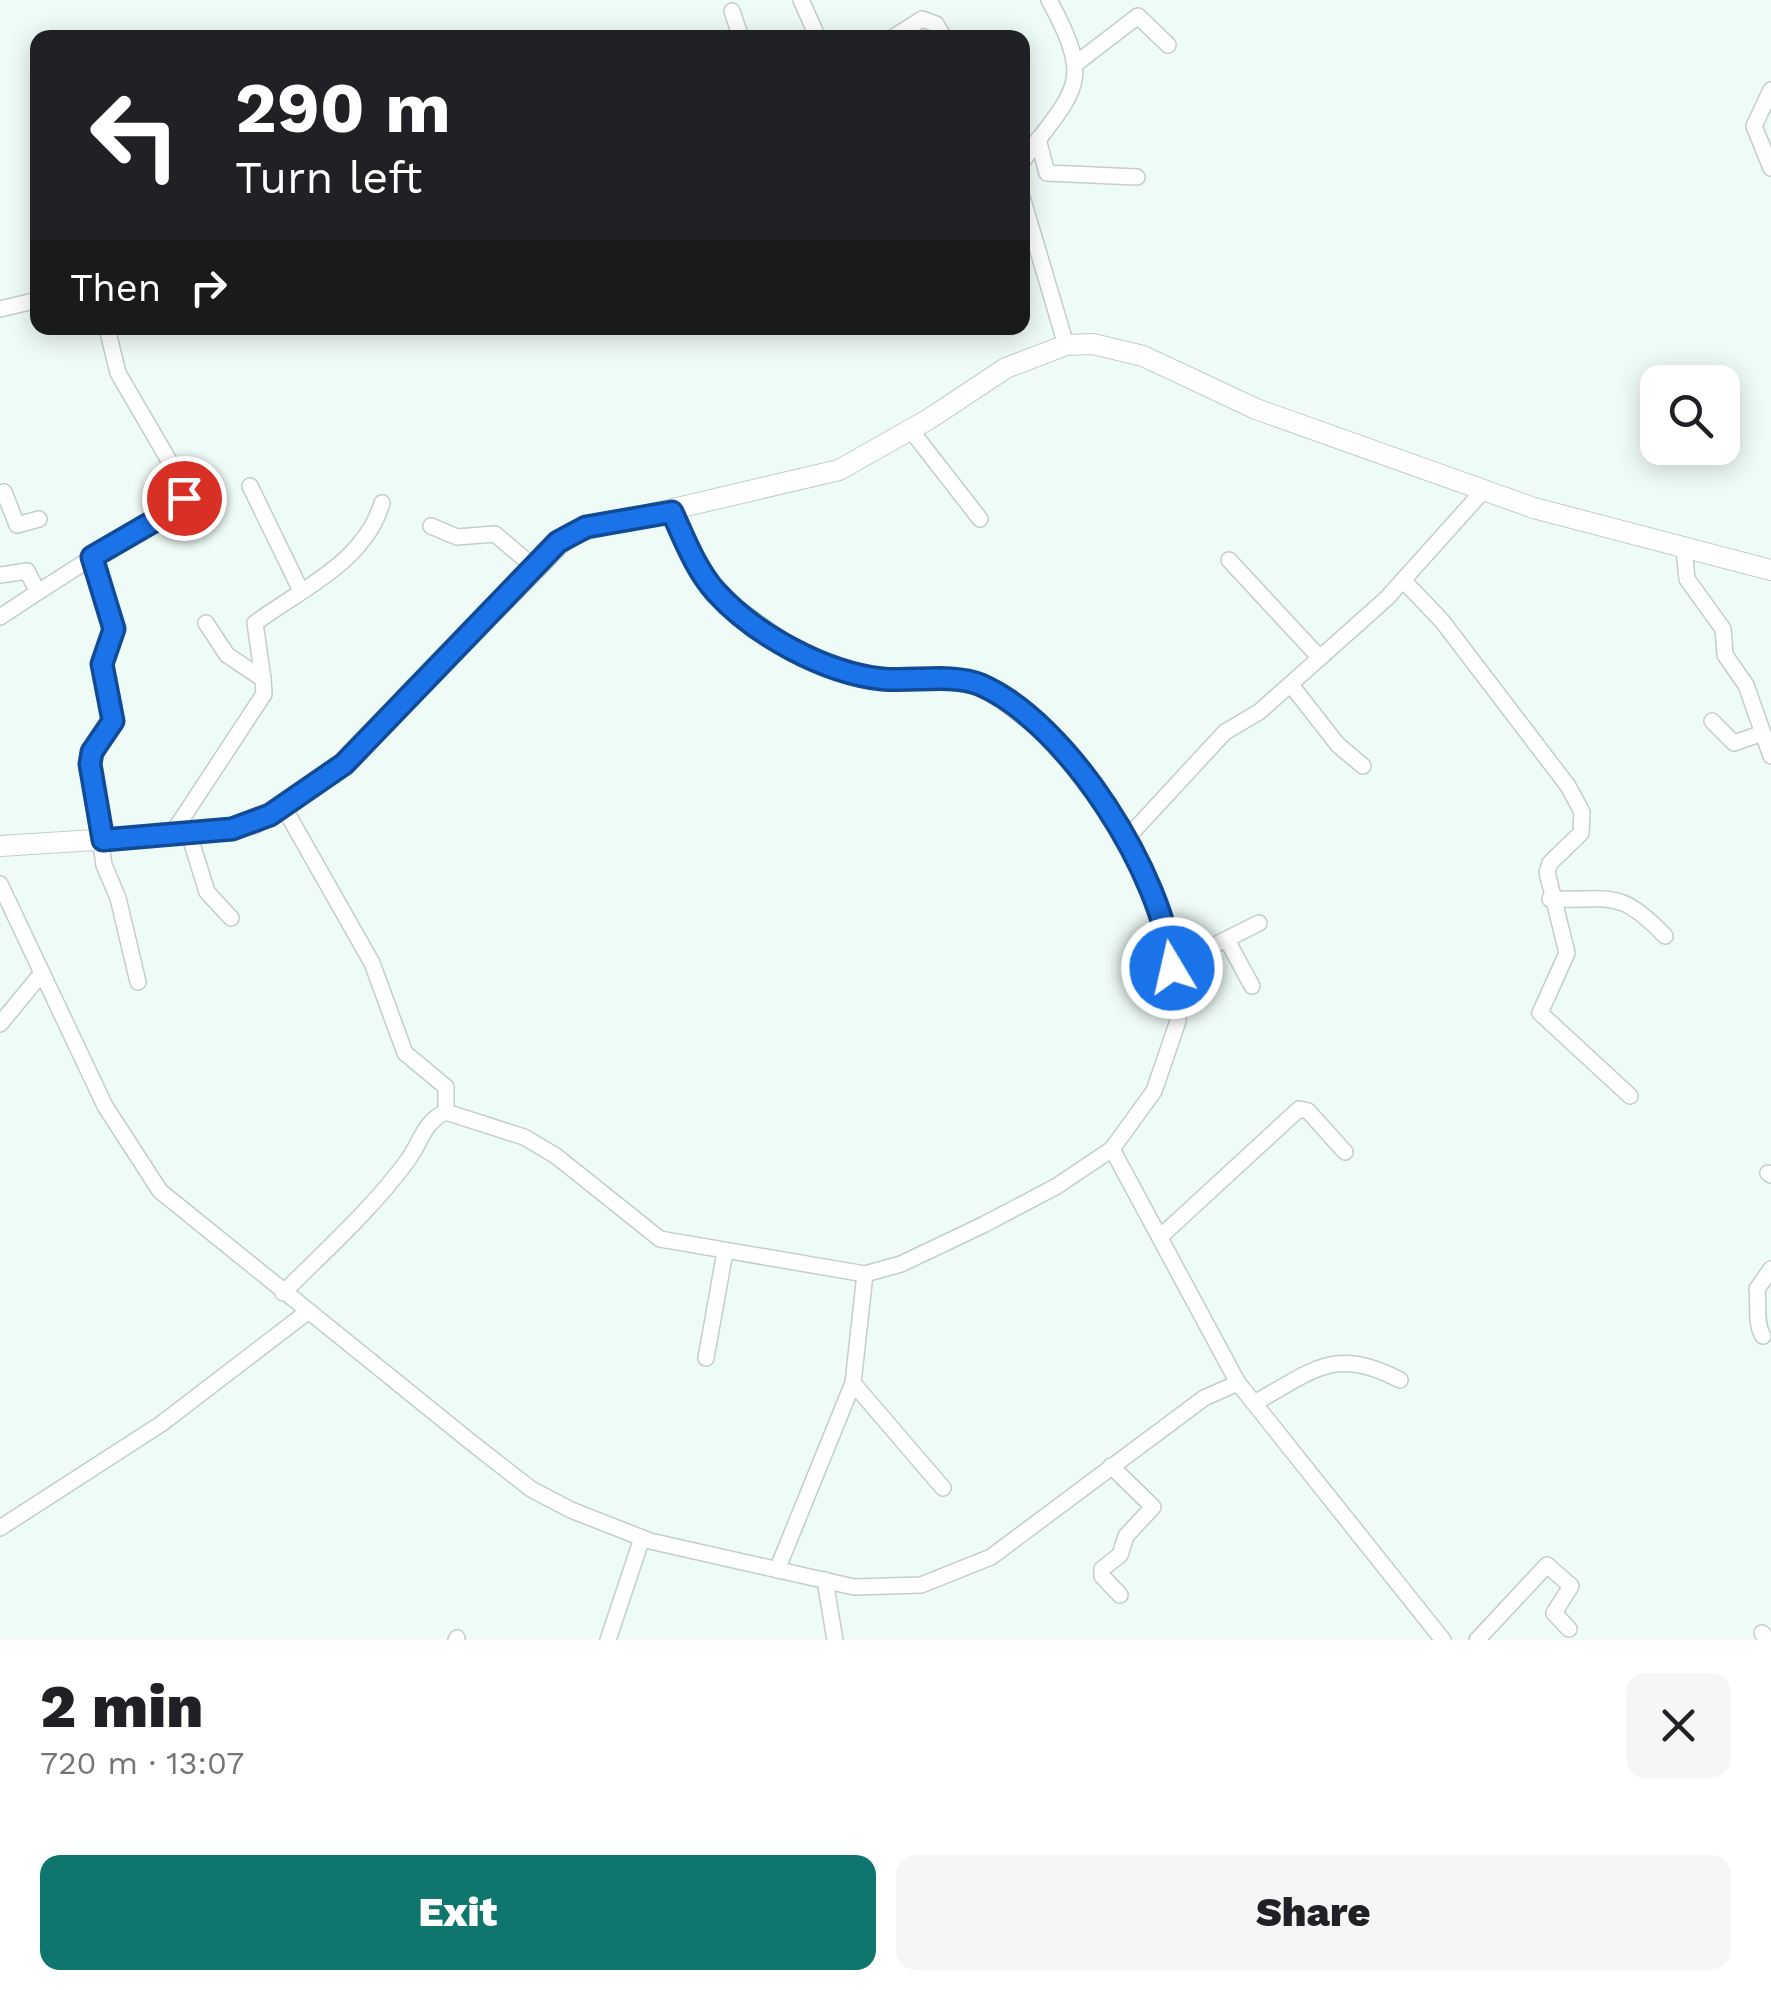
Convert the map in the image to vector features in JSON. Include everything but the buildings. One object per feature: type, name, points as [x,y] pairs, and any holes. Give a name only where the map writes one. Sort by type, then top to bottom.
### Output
[{"type":"street","points":[[801,0],[814,30]]},
{"type":"street","points":[[1030,151],[1073,92],[1078,62],[1049,0]]},
{"type":"street","points":[[732,11],[738,30]]},
{"type":"street","points":[[1078,62],[1138,16],[1168,45]]},
{"type":"street","points":[[905,30],[922,19],[930,19],[938,30]]},
{"type":"street","points":[[1771,90],[1754,126],[1771,168]]},
{"type":"street","points":[[1038,140],[1047,173],[1138,176]]},
{"type":"street","points":[[1030,224],[1066,345]]},
{"type":"street","points":[[0,310],[30,302]]},
{"type":"street","points":[[0,617],[180,506],[185,488],[118,373],[108,335]]},
{"type":"street","points":[[0,846],[181,834],[254,824],[344,764],[571,532],[830,473],[910,430],[1006,368],[1066,345],[1094,344],[1143,356],[1256,410],[1483,491],[1771,570]]},
{"type":"street","points":[[910,430],[980,519]]},
{"type":"street","points":[[250,486],[301,591]]},
{"type":"street","points":[[1,488],[17,526],[39,520]]},
{"type":"street","points":[[1126,838],[1225,732],[1260,712],[1403,580],[1483,491]]},
{"type":"street","points":[[181,834],[264,694],[255,623],[348,556],[377,520],[382,503]]},
{"type":"street","points":[[283,1293],[372,1203],[410,1158],[432,1117],[446,1112],[524,1138],[556,1156],[648,1234],[725,1252],[865,1274],[901,1264],[1057,1186],[1112,1150],[1154,1091],[1178,1021],[1169,935],[1126,838],[1085,776],[1049,737],[980,684],[883,679],[841,671],[787,644],[715,591],[672,512]]},
{"type":"street","points":[[431,526],[452,536],[496,534],[534,567]]},
{"type":"street","points":[[1684,548],[1687,579],[1723,628],[1725,654],[1746,685],[1771,756]]},
{"type":"street","points":[[92,557],[114,629],[102,664],[113,721],[92,752],[90,764],[104,865],[118,898],[138,982]]},
{"type":"street","points":[[1229,560],[1320,658]]},
{"type":"street","points":[[0,575],[27,571],[38,592]]},
{"type":"street","points":[[1403,580],[1442,622],[1568,786],[1582,812],[1581,833],[1550,863],[1550,899],[1566,953],[1540,1014],[1630,1096]]},
{"type":"street","points":[[206,623],[227,655],[263,680]]},
{"type":"street","points":[[1290,685],[1338,745],[1363,766]]},
{"type":"street","points":[[1712,720],[1734,743],[1763,733]]},
{"type":"street","points":[[283,806],[372,964],[406,1053],[446,1086],[446,1112]]},
{"type":"street","points":[[181,834],[207,892],[231,918]]},
{"type":"street","points":[[0,884],[104,1106],[160,1191],[306,1312],[532,1489],[642,1538],[826,1580],[890,1589],[959,1574],[1006,1547],[1204,1398],[1238,1383]]},
{"type":"street","points":[[1550,899],[1615,899],[1636,905],[1664,936]]},
{"type":"street","points":[[1172,968],[1259,923]]},
{"type":"street","points":[[1227,940],[1252,986]]},
{"type":"street","points":[[0,1024],[42,974]]},
{"type":"street","points":[[1160,1237],[1299,1109],[1308,1111],[1345,1152]]},
{"type":"street","points":[[1112,1150],[1238,1383],[1442,1640]]},
{"type":"street","points":[[706,1358],[725,1252]]},
{"type":"street","points":[[1763,1336],[1758,1329],[1761,1305],[1757,1289],[1771,1270]]},
{"type":"street","points":[[778,1570],[854,1384],[865,1274]]},
{"type":"street","points":[[0,1528],[161,1424],[306,1312]]},
{"type":"street","points":[[1254,1403],[1335,1360],[1371,1364],[1400,1380]]},
{"type":"street","points":[[854,1384],[944,1488]]},
{"type":"street","points":[[1111,1466],[1153,1508],[1126,1536],[1120,1555],[1102,1569],[1102,1576],[1120,1596]]},
{"type":"street","points":[[608,1640],[642,1538]]},
{"type":"street","points":[[1477,1640],[1548,1566],[1571,1586],[1570,1594],[1554,1607],[1569,1630]]},
{"type":"street","points":[[826,1580],[835,1640]]},
{"type":"route","points":[[184,498],[180,506],[92,557],[114,629],[114,639],[103,654],[102,664],[113,721],[92,752],[90,764],[103,840],[232,829],[270,815],[344,764],[571,532],[672,512],[715,591],[787,644],[841,671],[883,679],[980,684],[1049,737],[1085,776],[1146,873],[1169,935],[1172,968]]}]
